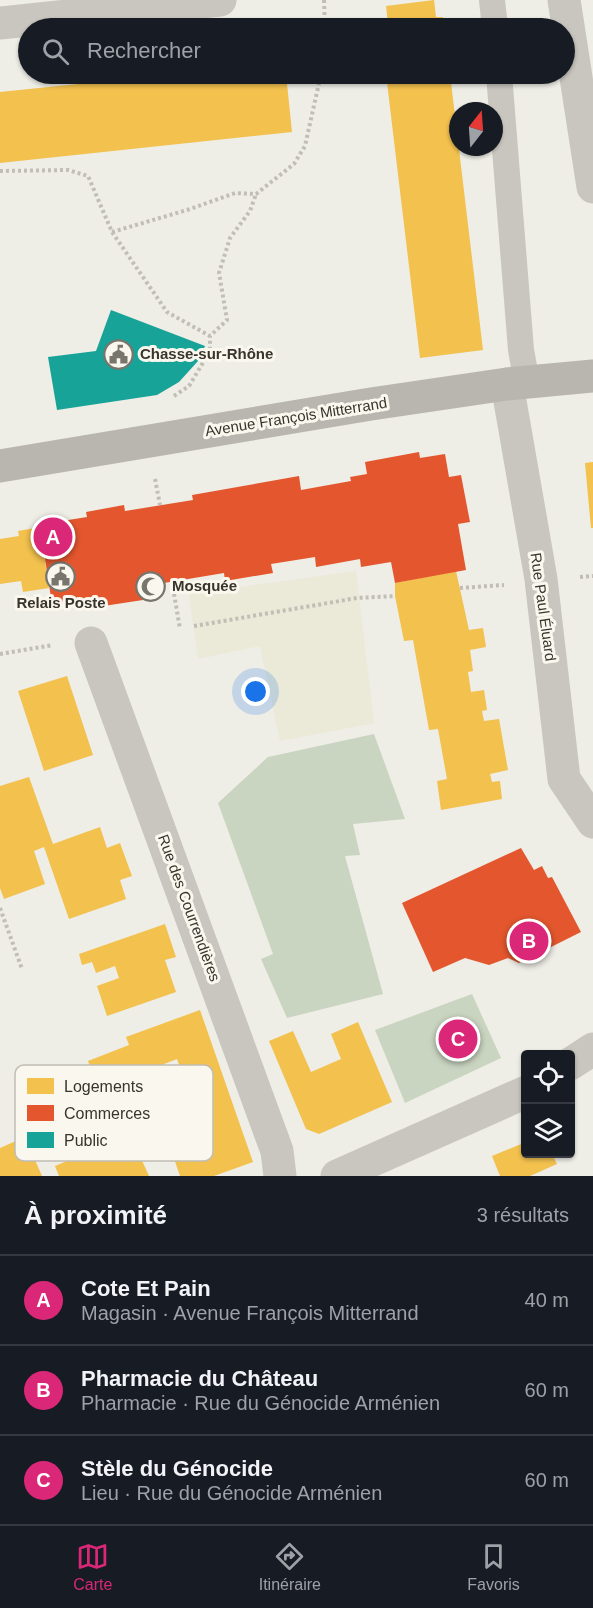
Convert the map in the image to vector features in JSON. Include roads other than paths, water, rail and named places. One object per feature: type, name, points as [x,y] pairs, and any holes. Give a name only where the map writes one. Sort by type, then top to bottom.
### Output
[{"type":"street","points":[[40,18],[220,0]]},
{"type":"street","points":[[574,8],[593,187]]},
{"type":"street","points":[[0,22],[18,20]]},
{"type":"street","name":"Avenue François Mitterrand","points":[[0,466],[371,404],[517,383],[593,376]]},
{"type":"street","name":"Rue Paul Éluard","points":[[517,383],[564,778],[593,822]]},
{"type":"street","name":"Rue des Courrendières","points":[[91,643],[273,1140],[280,1176]]},
{"type":"street","points":[[575,1061],[593,1049]]},
{"type":"street","points":[[337,1176],[521,1094]]},
{"type":"lane","points":[[492,0],[494,18]]},
{"type":"lane","points":[[499,84],[521,350],[517,383]]},
{"type":"place","name":"Chasse-sur-Rhône","points":[[119,354]]},
{"type":"place","name":"Cote Et Pain","points":[[53,537]]},
{"type":"place","name":"Relais Poste","points":[[61,576]]},
{"type":"place","name":"Mosquée","points":[[151,586]]},
{"type":"place","name":"Pharmacie du Château","points":[[529,941]]},
{"type":"place","name":"Stèle du Génocide","points":[[458,1039]]}]
